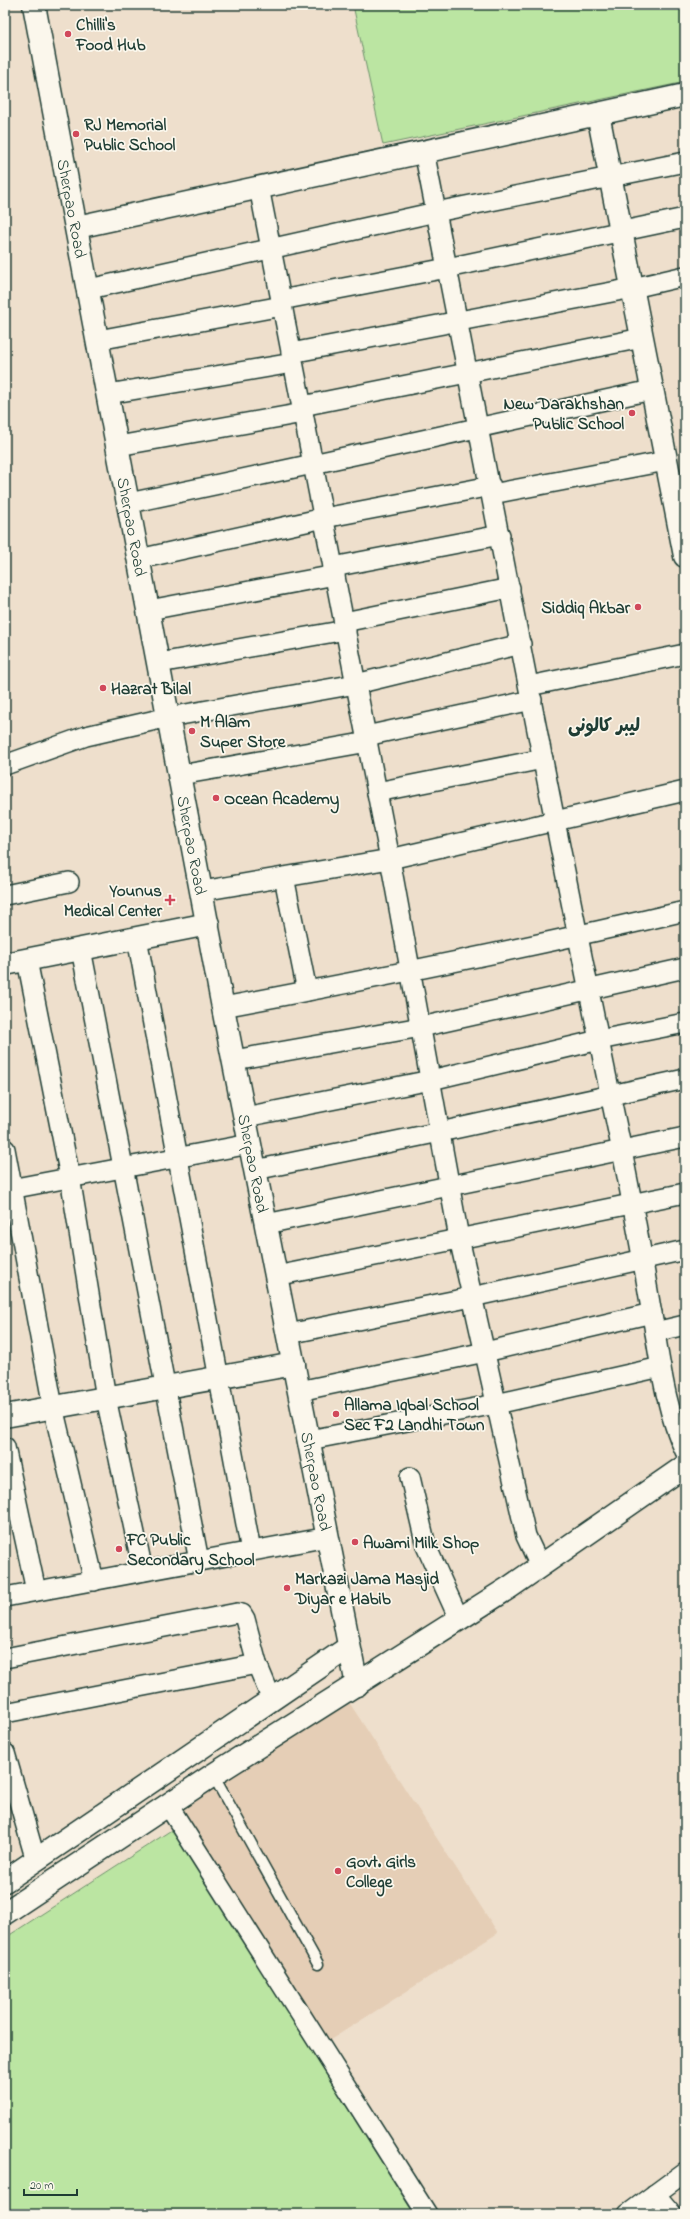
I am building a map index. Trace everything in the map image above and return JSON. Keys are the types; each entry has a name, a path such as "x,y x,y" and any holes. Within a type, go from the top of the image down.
{"street":[{"name":"Sherpao Road","path":"34,5 140,559 223,1007 357,1685"},
{"path":"77,227 685,95"},
{"path":"598,114 685,556"},
{"path":"424,151 531,693 577,937 633,1205 661,1368 676,1432 685,1451"},
{"path":"89,289 436,212 685,162"},
{"path":"259,187 390,858 459,1238 526,1536 540,1566"},
{"path":"98,340 282,303 685,218"},
{"path":"108,394 292,358 458,322 633,288 685,276"},
{"path":"118,446 302,409 468,372 642,338"},
{"path":"129,503 313,466 479,427 652,390"},
{"path":"140,559 324,518 666,461"},
{"path":"149,610 500,535"},
{"path":"159,663 345,626 510,588"},
{"path":"5,765 86,736 169,717 356,684 521,644"},
{"path":"180,775 367,739 531,693 685,654"},
{"path":"377,792 543,759"},
{"path":"202,891 390,858 685,791"},
{"path":"284,877 307,991"},
{"path":"5,896 69,882"},
{"path":"223,1007 411,972 577,937 685,911"},
{"path":"5,964 208,924"},
{"path":"137,938 251,1551"},
{"path":"81,949 164,1387 199,1561"},
{"path":"27,960 70,1177 106,1398 143,1571"},
{"path":"234,1060 421,1027 589,991 685,968"},
{"path":"245,1117 430,1080 599,1040 685,1023"},
{"path":"255,1170 685,1079"},
{"path":"266,1224 685,1137"},
{"path":"9,1189 250,1144"},
{"path":"5,1149 9,1189 53,1407 94,1581"},
{"path":"276,1276 459,1238 633,1205 685,1193"},
{"path":"288,1334 472,1297 685,1250"},
{"path":"299,1391 484,1352 652,1314"},
{"path":"655,1332 685,1326"},
{"path":"5,1416 294,1364"},
{"path":"309,1440 496,1404 661,1368"},
{"path":"5,1447 36,1591"},
{"path":"5,1913 213,1775 357,1685 540,1566 685,1466"},
{"path":"410,1478 426,1546 459,1619"},
{"path":"5,1597 328,1537"},
{"path":"5,1658 237,1613 242,1614 245,1619 257,1664 272,1700"},
{"path":"5,1881 36,1862 349,1647"},
{"path":"5,1713 257,1664"},
{"path":"5,1753 36,1862"},
{"path":"168,1805 427,2214"},
{"path":"628,2214 685,2172"},
{"path":"655,2194 672,2214"}],"lane":[{"path":"213,1775 318,1964"}],"shaded area":[{"name":"Govt. Girls College","path":"347,1699 498,1933 327,2042 178,1810"}],"green space":[{"path":"353,5 685,5 685,82 383,145"},
{"path":"173,1829 414,2214 5,2214 5,1938"}],"place":[{"name":"Chilli's Food Hub","path":"68,34"},
{"name":"RJ Memorial Public School","path":"76,134"},
{"name":"New Darakhshan Public School","path":"632,413"},
{"name":"Siddiq Akbar","path":"638,607"},
{"name":"Hazrat Bilal","path":"103,688"},
{"name":"M Alam Super Store","path":"192,731"},
{"name":"Ocean Academy","path":"216,798"},
{"name":"Younus Medical Center","path":"170,900"},
{"name":"Allama Iqbal School Sec F2 Landhi Town","path":"336,1414"},
{"name":"Awami Milk Shop","path":"355,1542"},
{"name":"FC Public Secondary School","path":"119,1549"},
{"name":"Markazi Jama Masjid Diyar e Habib","path":"287,1588"},
{"name":"Govt. Girls College","path":"338,1871"}],"district":[{"name":"لیبر کالونی","path":"604,725"}]}
